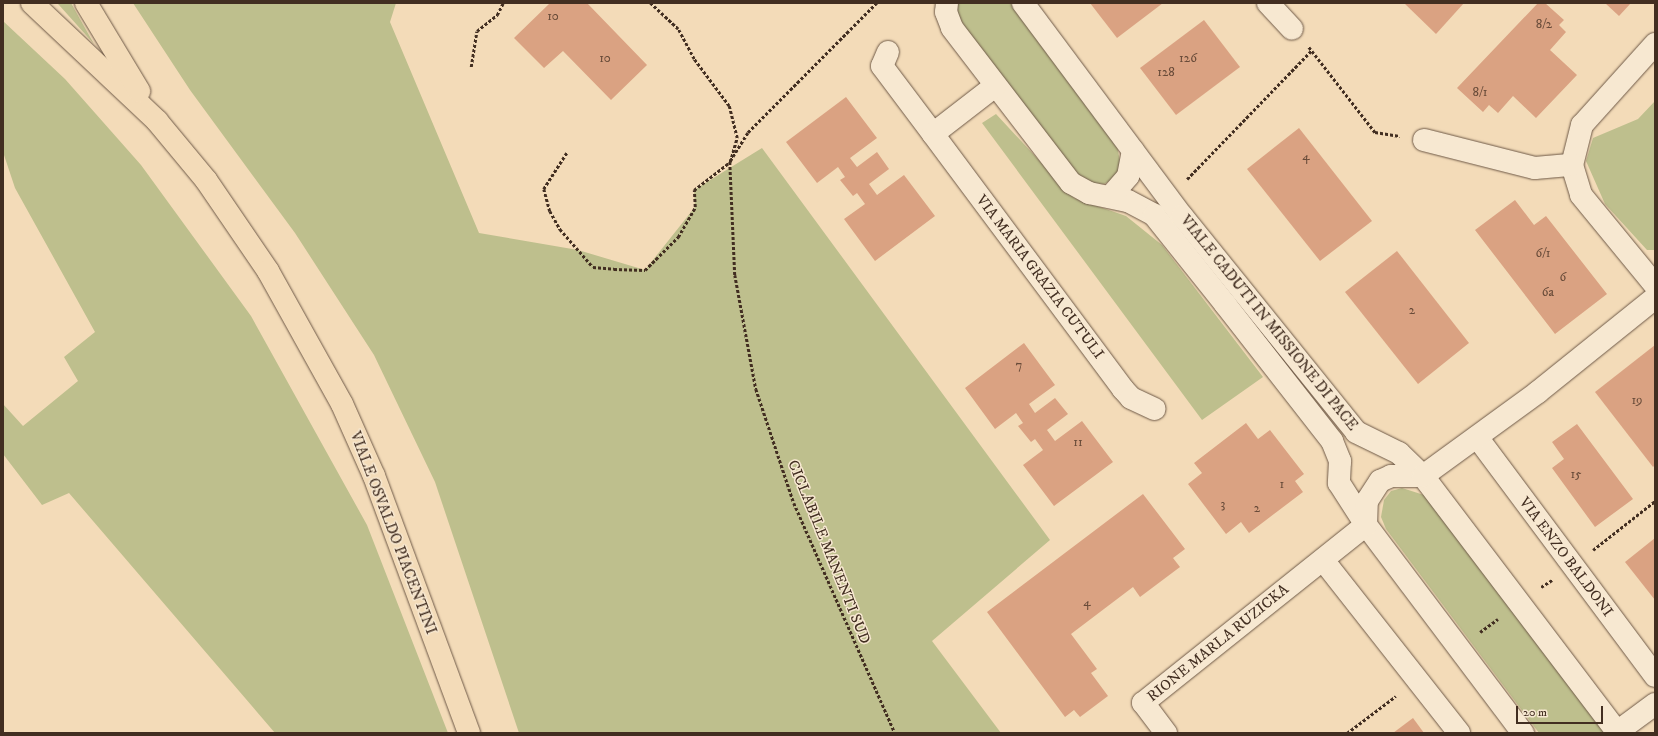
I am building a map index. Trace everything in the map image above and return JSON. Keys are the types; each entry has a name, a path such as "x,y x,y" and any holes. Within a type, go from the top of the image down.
{"main road":[{"name":"VIALE OSVALDO PIACENTINI","path":"32,3 157,121 206,180 268,271 342,404 374,476 469,733"},
{"name":"VIALE OSVALDO PIACENTINI","path":"86,3 157,121"}],"street":[{"name":"VIALE CADUTI IN MISSIONE DI PACE","path":"947,3 952,28 995,86 1071,183 1090,194 1128,201 1154,215 1317,422 1337,452 1339,482 1366,526 1523,733"},
{"name":"VIALE CADUTI IN MISSIONE DI PACE","path":"1023,3 1133,150 1356,432 1399,453 1423,476 1618,733"},
{"path":"1268,3 1292,29"},
{"path":"1655,44 1582,125 1572,165 1581,195 1655,285"},
{"name":"VIA MARIA GRAZIA CUTULI","path":"888,52 882,66 1124,389 1131,398 1156,409"},
{"path":"933,134 995,86"},
{"path":"1424,140 1535,168 1572,165"},
{"path":"1110,197 1128,176 1133,150"},
{"path":"1366,526 1367,501 1380,480 1395,476 1423,476 1538,392 1655,298"},
{"name":"VIA ENZO BALDONI","path":"1477,437 1655,676"},
{"name":"RIONE MARLA RUZICKA","path":"1166,733 1143,703 1366,526"},
{"path":"1323,560 1459,733"},
{"path":"1618,733 1655,704"}],"path":[{"path":"471,67 477,31 496,15 503,3"},
{"name":"CICLABILE MANENTI SUD","path":"650,3 678,29 694,59 729,106 736,138 730,162 735,275 756,389 794,503 895,733"},
{"path":"567,153 544,189 550,211 560,228 592,267 645,270 678,237 695,207 694,190 730,162 748,133 877,3"},
{"path":"1292,29 1312,50 1375,132 1424,140"},
{"path":"1187,180 1312,50"},
{"path":"1182,174 1192,186"}],"green space":[{"path":"57,3 71,3 94,44 59,5"},
{"path":"133,3 396,3 390,22 479,233 578,250 645,270 695,207 694,190 762,148 1050,540 932,641 1001,733 519,733 435,482 374,355 295,233 190,90"},
{"path":"958,3 1011,3 1117,145 1121,167 1114,179 1104,184 1089,183 1076,176 966,29 957,13"},
{"path":"3,21 65,79 141,165 251,316 367,525 448,733 275,733 69,493 42,505 3,454 3,404 23,426 78,381 64,357 95,332 15,188 3,152"},
{"path":"1655,101 1655,250 1647,250 1605,204 1586,161 1593,138 1638,119"},
{"path":"996,114 1074,198 1126,216 1162,245 1263,377 1202,420 982,123"},
{"path":"1402,488 1424,495 1606,733 1539,733 1386,529 1381,517 1384,500 1391,491"}],"building":[{"path":"550,3 587,3 647,65 611,100 563,51 544,68 514,38"},
{"path":"1090,3 1163,3 1117,38"},
{"path":"1404,3 1464,3 1436,34"},
{"path":"1538,3 1545,3 1564,20 1559,25 1566,32 1550,50 1577,75 1536,118 1513,96 1498,113 1489,105 1483,112 1457,88"},
{"path":"1605,3 1631,3 1619,16"},
{"path":"1204,20 1240,67 1176,115 1140,68"},
{"path":"846,97 877,138 850,158 857,167 877,152 889,169 869,184 877,195 904,175 935,216 875,261 844,219 865,204 857,193 853,196 840,180 845,177 838,167 817,183 786,142"},
{"path":"1299,128 1372,221 1320,261 1247,169"},
{"path":"1515,200 1534,225 1546,216 1607,294 1555,334 1475,230"},
{"path":"1397,251 1469,343 1418,384 1345,292"},
{"path":"1024,343 1055,385 1029,404 1035,413 1055,398 1068,414 1047,430 1055,441 1082,421 1113,462 1054,506 1023,465 1043,450 1035,439 1031,442 1018,426 1023,423 1016,413 995,429 965,388"},
{"path":"1655,345 1655,465 1653,467 1595,392"},
{"path":"1246,423 1258,439 1270,430 1304,474 1295,481 1303,492 1249,533 1241,522 1226,534 1188,484 1202,473 1194,463"},
{"path":"1577,424 1633,499 1595,527 1552,468 1564,459 1552,442"},
{"path":"1143,494 1185,549 1173,558 1180,567 1140,597 1133,587 1071,634 1097,669 1091,673 1108,696 1080,717 1074,710 1065,717 987,612"},
{"path":"1655,538 1655,600 1625,562"},
{"path":"1413,718 1424,733 1393,733"}]}
